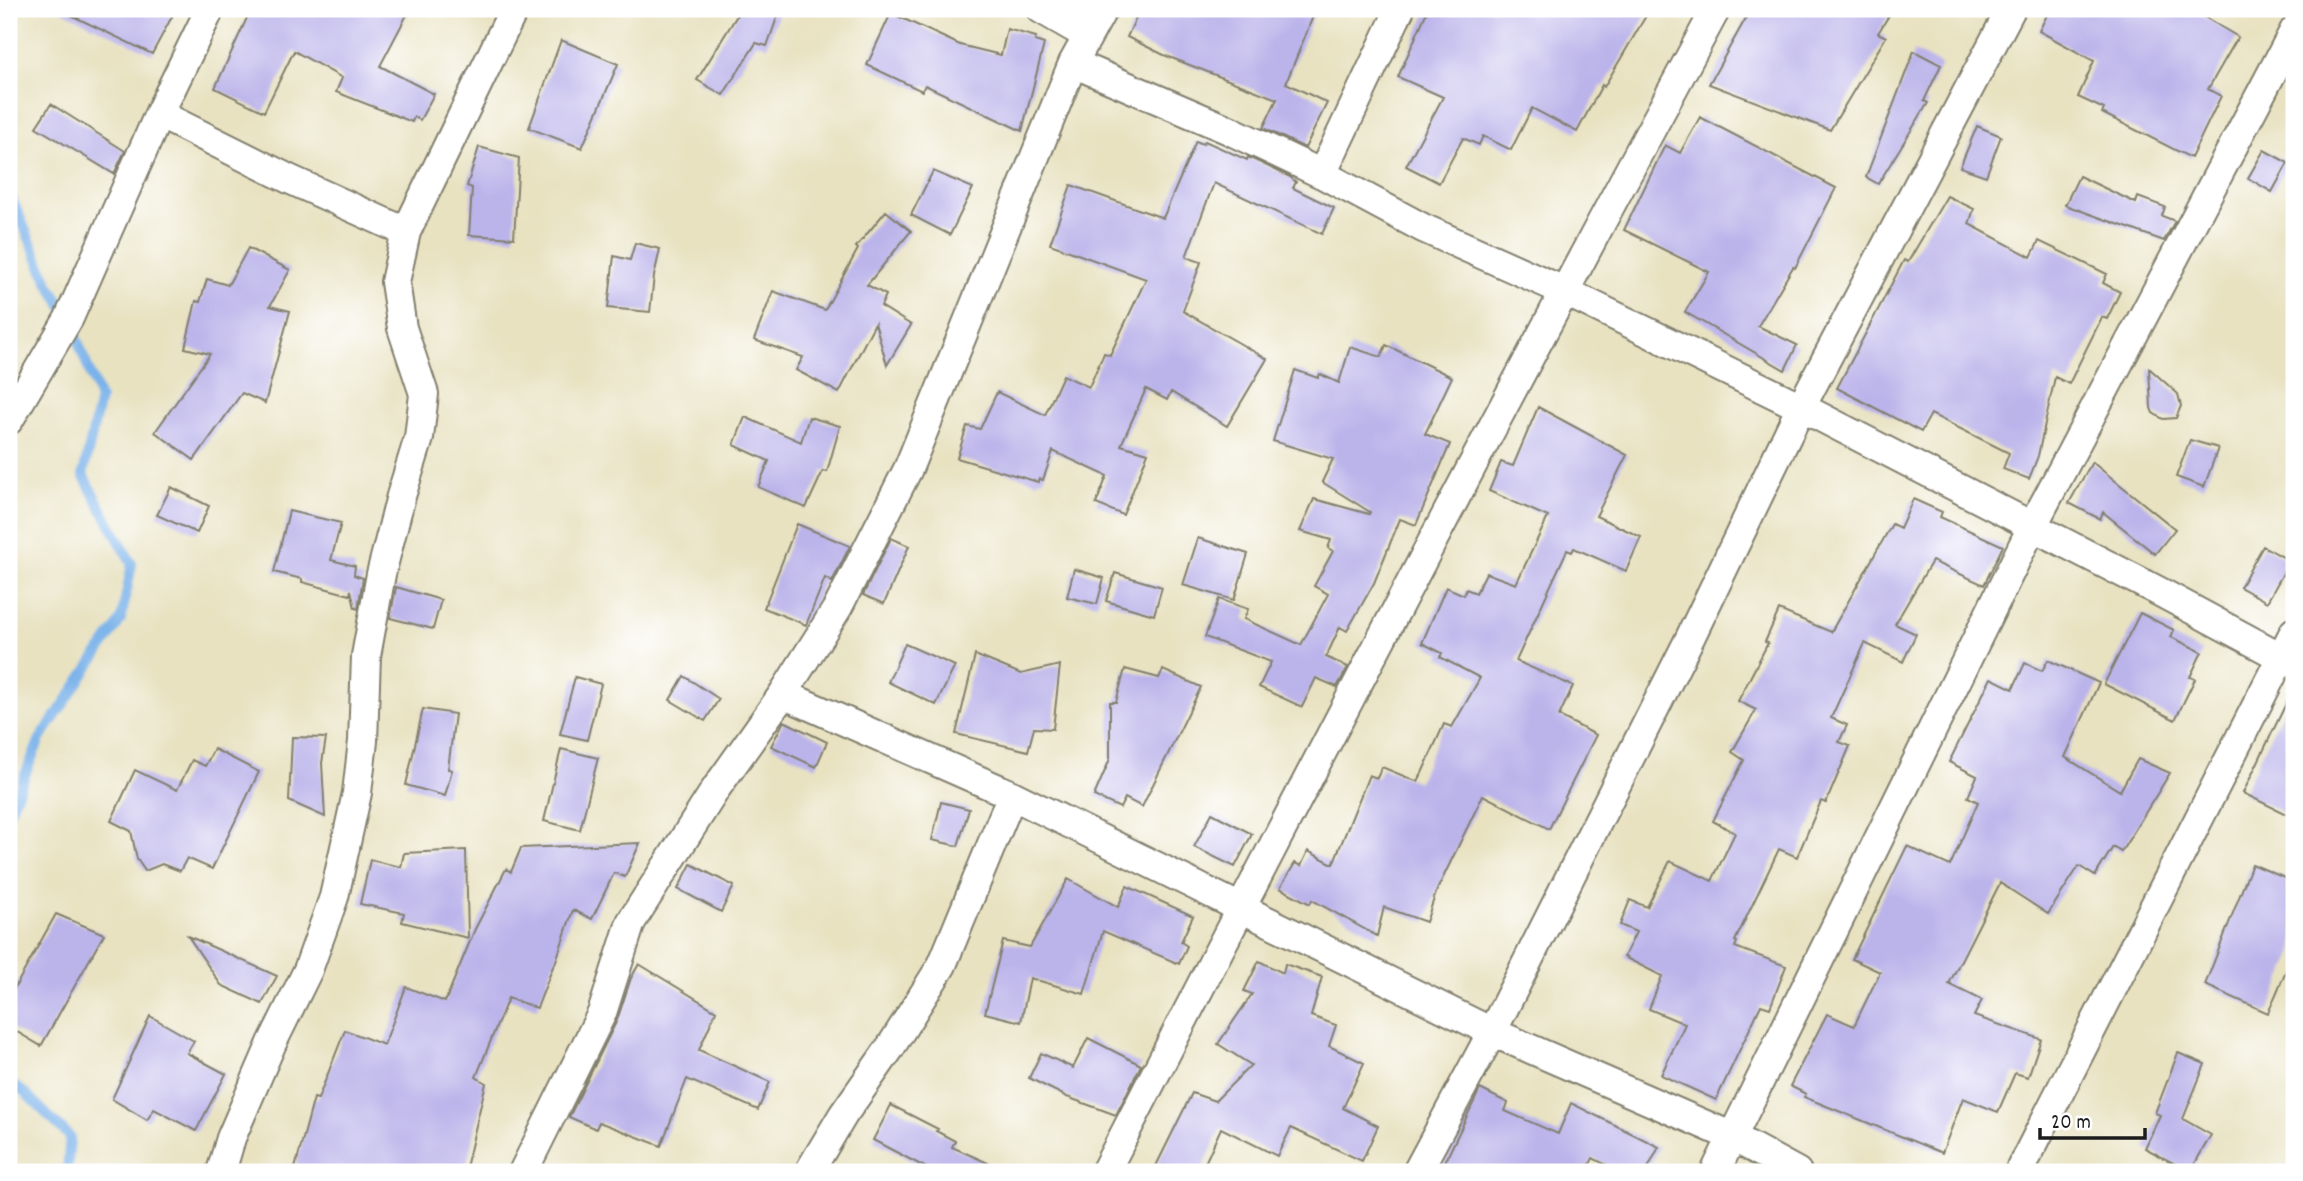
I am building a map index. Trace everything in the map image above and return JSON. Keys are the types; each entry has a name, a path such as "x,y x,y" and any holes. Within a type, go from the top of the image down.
{"street":[{"path":"9,420 69,318 159,114 210,9"},
{"path":"221,1172 236,1126 308,970 334,897 357,793 363,741 366,656 381,574 419,438 424,394 402,328 395,282 406,232 514,9"},
{"path":"1041,9 1088,36"},
{"path":"523,1172 602,1013 631,922 717,788 783,695 838,607 908,468 1073,63 1103,9"},
{"path":"1322,174 1400,9"},
{"path":"1105,1172 1564,291 1716,9"},
{"path":"1417,1172 1492,1032 1689,640 1801,407 2011,9"},
{"path":"1715,1172 2032,527 2294,31"},
{"path":"1073,63 1229,130 1322,174 1423,228 1564,291 1801,407 2032,527 2290,651 2019,1172"},
{"path":"159,114 289,179 406,232"},
{"path":"783,695 1012,795 1492,1032 1733,1137 1797,1172"},
{"path":"809,1172 843,1115 890,1048 942,965 1012,795"}],"building":[{"path":"58,9 176,9 152,54"},
{"path":"251,9 410,9 380,66 434,94 420,120 414,117 412,122 336,92 342,78 294,51 264,112 215,88"},
{"path":"741,9 780,9 767,46 756,43 723,95 697,80"},
{"path":"1140,9 1316,9 1286,83 1327,103 1305,148 1263,128 1277,99 1164,55 1127,37"},
{"path":"1428,9 1650,9 1604,87 1602,85 1577,132 1532,108 1511,150 1483,136 1479,145 1463,138 1439,183 1406,166 1443,97 1398,77"},
{"path":"1751,9 1893,9 1878,33 1886,37 1830,130 1709,84"},
{"path":"2050,9 2191,9 2238,37 2208,89 2221,96 2191,158 2102,113 2104,109 2078,97 2094,61 2039,31"},
{"path":"891,13 960,45 1001,55 1007,29 1036,37 1035,41 1044,44 1022,131 925,85 922,91 867,65"},
{"path":"561,40 618,64 582,148 529,128"},
{"path":"1914,51 1941,65 1924,101 1928,103 1878,184 1866,177"},
{"path":"51,104 125,151 114,174 36,127"},
{"path":"1700,117 1836,188 1795,268 1793,267 1758,326 1797,345 1785,370 1685,312 1709,272 1624,230 1665,145 1680,153"},
{"path":"1977,126 2001,136 1986,176 1960,167"},
{"path":"1196,141 1203,144 1205,141 1247,160 1248,157 1290,177 1296,182 1293,188 1334,208 1322,234 1214,183 1186,257 1201,262 1183,311 1267,359 1227,426 1171,392 1167,400 1146,389 1121,445 1148,453 1123,515 1096,504 1107,476 1053,451 1043,480 1039,479 1038,482 957,458 967,426 980,429 997,392 1045,415 1063,375 1089,387 1104,353 1110,355 1146,279 1050,244 1071,185 1163,218"},
{"path":"479,147 519,158 514,238 469,235 472,188 467,186"},
{"path":"2264,150 2288,163 2272,192 2248,178"},
{"path":"933,171 973,188 950,235 911,215"},
{"path":"2079,176 2136,203 2138,197 2165,207 2162,216 2175,221 2164,241 2065,205"},
{"path":"1947,196 1974,209 1969,224 2031,257 2039,241 2107,274 2103,283 2120,292 2107,319 2102,317 2069,384 2055,377 2038,456 2029,479 2003,469 2009,453 1931,414 1921,432 1837,388 1904,260 1908,262"},
{"path":"886,211 911,231 867,285 886,295 881,306 911,325 887,365 875,323 839,393 796,370 803,357 754,340 773,291 825,310 858,249 856,247"},
{"path":"635,243 660,249 650,312 608,308 614,256 630,260"},
{"path":"248,248 290,270 270,306 290,311 265,403 242,393 194,460 155,432 210,354 185,348 196,301 200,302 207,279 228,285"},
{"path":"1386,345 1452,377 1425,434 1450,444 1416,525 1400,519 1374,583 1347,631 1340,627 1326,657 1348,667 1337,687 1316,678 1302,707 1259,687 1271,662 1205,637 1219,599 1248,609 1244,619 1301,645 1328,594 1314,586 1333,551 1328,548 1331,540 1300,531 1314,499 1369,514 1370,512 1322,482 1333,459 1273,441 1295,370 1318,378 1320,374 1339,383 1350,347 1381,357"},
{"path":"2149,368 2178,394 2181,406 2176,418 2163,419 2153,413"},
{"path":"1538,407 1627,455 1596,516 1641,537 1626,571 1574,548 1572,552 1567,550 1516,661 1573,686 1559,716 1596,735 1549,829 1483,795 1437,890 1426,922 1384,907 1377,936 1312,900 1310,904 1280,888 1295,863 1301,866 1308,851 1333,864 1369,775 1377,778 1382,767 1418,782 1444,724 1452,727 1480,678 1440,657 1442,653 1422,643 1446,587 1464,595 1466,589 1476,593 1486,573 1516,584 1548,517 1489,491 1501,462 1513,466"},
{"path":"745,417 801,442 809,417 840,426 827,472 823,471 806,508 758,487 769,461 734,445"},
{"path":"2190,440 2218,448 2204,487 2176,477"},
{"path":"2092,462 2175,529 2155,554 2103,512 2100,519 2069,503"},
{"path":"171,487 209,506 197,533 157,515"},
{"path":"1913,499 1942,512 1940,517 2003,546 1984,585 1932,561 1895,624 1916,634 1903,662 1865,643 1831,718 1847,725 1839,742 1850,746 1826,803 1821,801 1797,857 1779,849 1735,941 1735,947 1786,966 1770,1008 1761,1005 1716,1100 1661,1075 1685,1024 1649,1009 1662,976 1624,957 1636,932 1620,925 1630,900 1647,907 1670,861 1712,881 1735,833 1713,821 1744,760 1732,752 1756,710 1738,701 1768,643 1765,642 1779,610 1831,632 1892,524 1900,528"},
{"path":"289,511 341,523 331,560 355,566 354,575 363,578 358,609 355,608 351,590 350,595 274,572"},
{"path":"797,524 850,546 832,582 825,578 806,625 764,608"},
{"path":"891,538 909,546 884,604 863,595"},
{"path":"1198,538 1248,554 1234,600 1183,585"},
{"path":"2263,546 2290,561 2267,602 2240,587"},
{"path":"1074,569 1104,578 1097,604 1067,597"},
{"path":"1115,573 1162,587 1154,615 1106,601"},
{"path":"396,587 441,600 433,629 390,618"},
{"path":"2140,613 2174,630 2171,637 2202,652 2190,677 2195,679 2175,720 2104,684"},
{"path":"905,644 955,666 936,705 888,682"},
{"path":"975,655 1021,674 1060,665 1053,729 1034,728 1028,751 956,734"},
{"path":"2048,660 2099,683 2065,757 2120,791 2138,759 2170,773 2121,852 2113,847 2095,876 2079,866 2048,914 2000,883 1949,984 1982,1000 1974,1016 2041,1039 2028,1077 2015,1073 1998,1112 1963,1098 1942,1153 1804,1097 1806,1094 1790,1086 1827,1014 1854,1026 1880,972 1852,959 1907,846 1950,866 1978,802 1968,797 1977,776 1949,762 1991,678 2013,689 2025,663 2042,671"},
{"path":"1125,669 1159,678 1163,670 1201,687 1142,807 1125,798 1120,808 1094,796 1110,759 1110,702 1116,702"},
{"path":"684,676 719,699 705,721 670,700"},
{"path":"575,677 601,684 587,740 560,734"},
{"path":"2294,687 2294,818 2243,793"},
{"path":"423,709 455,714 448,769 452,770 445,796 406,785"},
{"path":"784,721 827,742 816,767 771,746"},
{"path":"292,737 326,738 322,763 325,817 289,801"},
{"path":"214,749 259,772 212,869 187,858 180,871 162,864 145,871 137,859 131,831 111,821 135,770 177,790 192,760 205,766"},
{"path":"561,749 598,758 580,830 544,821"},
{"path":"941,802 969,809 958,846 932,840"},
{"path":"1212,813 1252,834 1235,867 1194,847"},
{"path":"640,843 625,877 614,873 592,919 573,910 537,1008 508,998 476,1077 486,1083 465,1172 294,1172 314,1098 318,1099 345,1030 384,1045 406,987 445,1002 475,929 506,869 511,872 521,848"},
{"path":"466,850 468,938 402,922 404,913 360,904 370,860 401,867 404,853"},
{"path":"691,864 734,886 721,912 678,889"},
{"path":"2252,864 2294,882 2294,952 2268,1013 2205,985"},
{"path":"1068,879 1118,907 1127,886 1193,916 1181,942 1187,946 1179,964 1103,931 1084,994 1030,978 1021,1022 985,1013 1003,941 1030,947"},
{"path":"56,914 104,934 41,1046 9,1027 9,998"},
{"path":"188,936 277,976 262,1004 221,985"},
{"path":"1259,961 1283,973 1285,964 1322,977 1311,1016 1336,1025 1329,1046 1364,1063 1343,1108 1378,1126 1362,1161 1291,1128 1277,1156 1221,1128 1201,1172 1153,1172 1192,1093 1215,1101 1251,1065 1218,1044 1252,994 1244,991"},
{"path":"639,964 716,1011 699,1050 770,1082 758,1110 687,1079 661,1146 599,1122 596,1129 569,1117 617,1020 631,978"},
{"path":"150,1016 194,1041 187,1053 226,1074 196,1131 154,1109 147,1120 112,1099"},
{"path":"1088,1038 1141,1065 1116,1115 1067,1097 1029,1078 1041,1053 1073,1068"},
{"path":"2178,1053 2205,1064 2183,1119 2211,1135 2190,1172 2145,1148 2160,1115 2155,1113"},
{"path":"1480,1089 1508,1103 1505,1111 1558,1134 1571,1103 1659,1147 1646,1172 1620,1172 1593,1158 1586,1172 1440,1172"},
{"path":"891,1105 938,1129 936,1131 955,1141 952,1147 1008,1172 934,1172 873,1140"}],"waterway":[{"path":"9,192 48,282 69,318 100,399 83,475 132,564 121,620 40,739 9,813"},
{"path":"9,1082 25,1093 70,1137 67,1172"}]}
